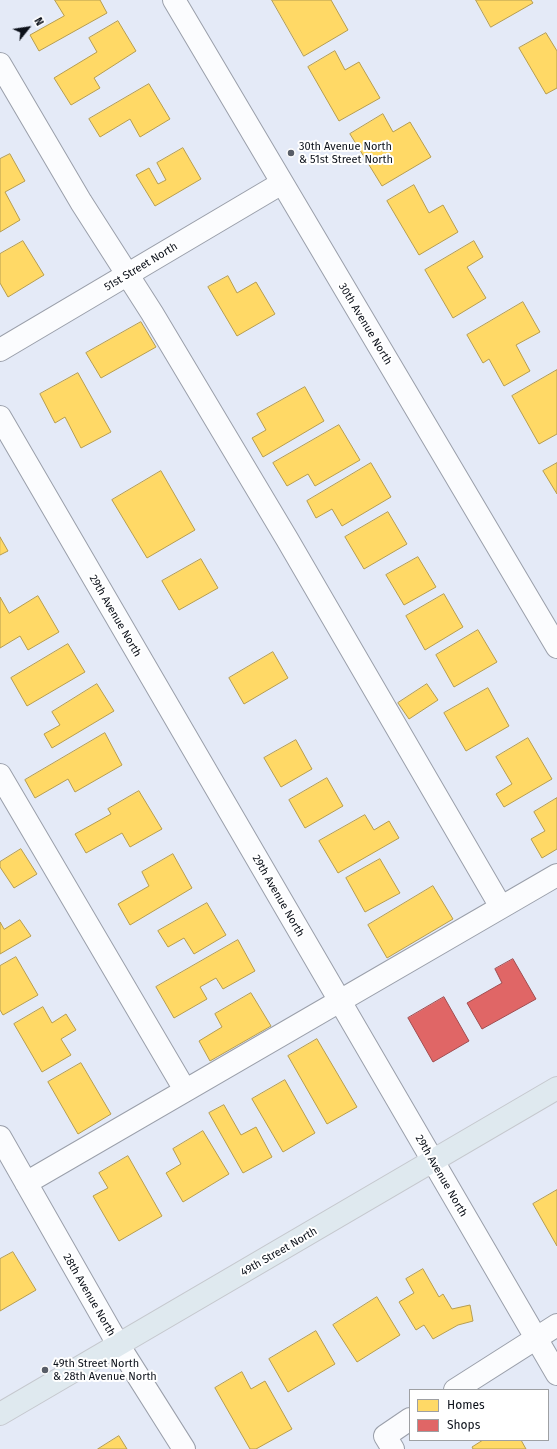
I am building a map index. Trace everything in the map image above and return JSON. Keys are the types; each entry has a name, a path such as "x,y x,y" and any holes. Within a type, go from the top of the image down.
{"main road":[{"name":"49th Street North","path":"0,1414 119,1346 557,1088"}],"street":[{"name":"30th Avenue North","path":"174,0 557,647"},
{"path":"0,64 80,202 128,275 354,652 501,907"},
{"name":"51st Street North","path":"0,350 282,183"},
{"name":"29th Avenue North","path":"0,417 557,1374"},
{"path":"0,775 185,1090"},
{"path":"26,1183 339,1000 557,875"},
{"name":"28th Avenue North","path":"0,1137 119,1346 184,1449"},
{"path":"457,1389 557,1325"},
{"path":"393,1449 385,1436 409,1420"}],"building: Homes":[{"path":"55,0 100,0 107,13 39,51 30,35 64,16"},
{"path":"272,0 331,0 348,30 304,56"},
{"path":"476,0 531,0 533,3 491,27"},
{"path":"118,21 136,51 94,78 100,88 71,105 54,78 97,52 89,38"},
{"path":"546,33 557,51 557,88 546,94 519,48"},
{"path":"335,51 345,70 359,62 380,98 339,121 308,67"},
{"path":"149,84 170,119 140,137 130,119 100,137 89,119"},
{"path":"383,114 393,132 410,122 431,157 382,186 350,134"},
{"path":"183,148 201,179 155,206 136,175 149,168 158,184 166,180 157,163"},
{"path":"10,154 25,181 5,192 20,220 0,232 0,159"},
{"path":"414,185 429,213 443,205 458,232 419,255 387,201"},
{"path":"23,241 44,275 8,297 0,283 0,254"},
{"path":"474,241 483,257 467,267 486,298 453,318 425,270"},
{"path":"228,276 237,293 256,282 275,314 237,336 208,287"},
{"path":"523,302 540,332 516,345 530,371 504,386 489,359 483,363 467,335"},
{"path":"141,322 156,347 101,378 86,353"},
{"path":"557,370 557,434 539,444 512,396"},
{"path":"78,373 111,432 81,448 65,417 55,423 40,394"},
{"path":"305,387 324,421 263,457 252,438 266,430 257,414"},
{"path":"339,425 360,460 315,486 308,474 287,486 273,463"},
{"path":"371,463 391,497 342,526 332,509 316,518 307,501"},
{"path":"557,463 557,494 543,471"},
{"path":"161,471 195,530 147,558 112,500"},
{"path":"388,512 407,544 364,569 345,537"},
{"path":"0,537 8,551 0,555"},
{"path":"418,557 436,587 404,605 386,575"},
{"path":"201,559 218,588 179,610 162,581"},
{"path":"444,594 463,627 425,650 406,616"},
{"path":"38,596 59,632 28,650 20,636 0,648 0,597 9,613"},
{"path":"478,630 497,662 454,687 436,655"},
{"path":"68,644 85,672 27,706 11,678"},
{"path":"273,652 288,678 244,704 229,678"},
{"path":"97,684 114,711 52,748 44,734 60,725 52,712"},
{"path":"427,684 438,700 409,719 398,703"},
{"path":"488,688 509,726 466,751 444,713"},
{"path":"105,733 122,765 75,792 68,779 35,798 25,780"},
{"path":"528,738 552,779 504,807 496,794 512,784 496,757"},
{"path":"296,740 312,769 281,787 264,758"},
{"path":"327,778 343,806 305,828 289,800"},
{"path":"139,791 162,829 130,847 122,833 86,853 75,834 111,814 108,809"},
{"path":"557,798 557,849 542,858 531,839 545,831 534,812"},
{"path":"365,815 374,830 389,821 399,838 338,873 319,841"},
{"path":"21,849 37,874 14,888 0,867 0,862"},
{"path":"173,854 192,888 130,925 118,904 149,886 142,872"},
{"path":"380,859 400,893 365,912 346,878"},
{"path":"433,886 453,919 387,958 368,925"},
{"path":"207,903 226,935 194,954 184,938 168,947 158,931"},
{"path":"20,920 31,936 0,954 0,922 4,929"},
{"path":"238,940 255,971 223,989 216,978 200,987 207,999 174,1018 156,987"},
{"path":"16,957 38,995 3,1015 0,1010 0,966"},
{"path":"251,993 271,1026 210,1061 199,1041 222,1027 215,1014"},
{"path":"43,1007 52,1023 66,1014 76,1030 61,1039 71,1055 42,1072 14,1024"},
{"path":"317,1039 357,1107 327,1124 288,1056"},
{"path":"81,1063 111,1114 78,1134 48,1082"},
{"path":"285,1080 315,1133 283,1152 252,1099"},
{"path":"224,1105 241,1135 256,1127 272,1157 243,1173 209,1113"},
{"path":"203,1131 229,1174 183,1202 166,1173 181,1164 173,1149"},
{"path":"128,1156 162,1216 119,1241 93,1196 108,1188 99,1173"},
{"path":"557,1190 557,1246 533,1204"},
{"path":"13,1252 36,1290 0,1311 0,1259"},
{"path":"423,1269 439,1297 443,1294 452,1309 470,1305 473,1321 458,1325 433,1339 424,1325 416,1330 399,1302 414,1293 406,1279"},
{"path":"377,1297 400,1335 357,1362 333,1325"},
{"path":"316,1331 335,1364 288,1392 269,1359"},
{"path":"242,1372 251,1389 265,1381 292,1429 256,1449 250,1449 215,1388"},
{"path":"119,1436 127,1449 98,1449"},
{"path":"481,1441 522,1441 526,1449 473,1449 472,1447"}],"building: Shops":[{"path":"513,959 536,999 482,1029 467,1003 502,983 495,969"},
{"path":"444,997 469,1041 433,1062 408,1018"}],"place":[{"name":"30th Avenue North & 51st Street North","path":"291,153"},
{"name":"49th Street North & 28th Avenue North","path":"45,1370"}]}
